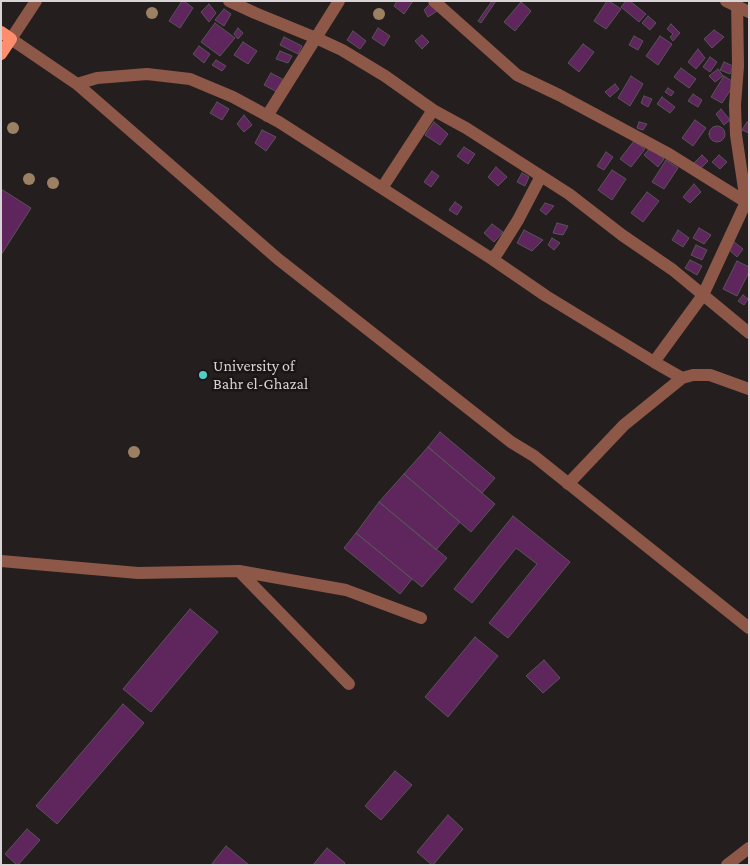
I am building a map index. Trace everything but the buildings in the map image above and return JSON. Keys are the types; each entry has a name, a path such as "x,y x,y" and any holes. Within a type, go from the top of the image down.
{"main road":[{"path":"1,54 6,36"}],"street":[{"path":"36,1 6,36 77,84 278,259 511,442 534,456 749,628"},
{"path":"230,1 342,50 386,76 433,110 466,128 569,194 622,235 673,270 749,333"},
{"path":"267,116 339,1"},
{"path":"434,1 517,75 559,95 669,154 747,203"},
{"path":"654,362 703,295 747,203 736,135 735,105 738,66 733,3"},
{"path":"733,3 749,12"},
{"path":"77,84 97,78 146,74 190,79 233,97 288,127 546,296 682,378"},
{"path":"382,188 433,110"},
{"path":"492,260 518,220 541,176"},
{"path":"568,484 624,424 682,378 710,374 749,389"},
{"path":"1,561 138,573 240,571 346,590 421,618"},
{"path":"240,571 349,684"},
{"path":"727,865 749,848"}],"place":[{"name":"University of Bahr el-Ghazal","path":"203,375"}]}
